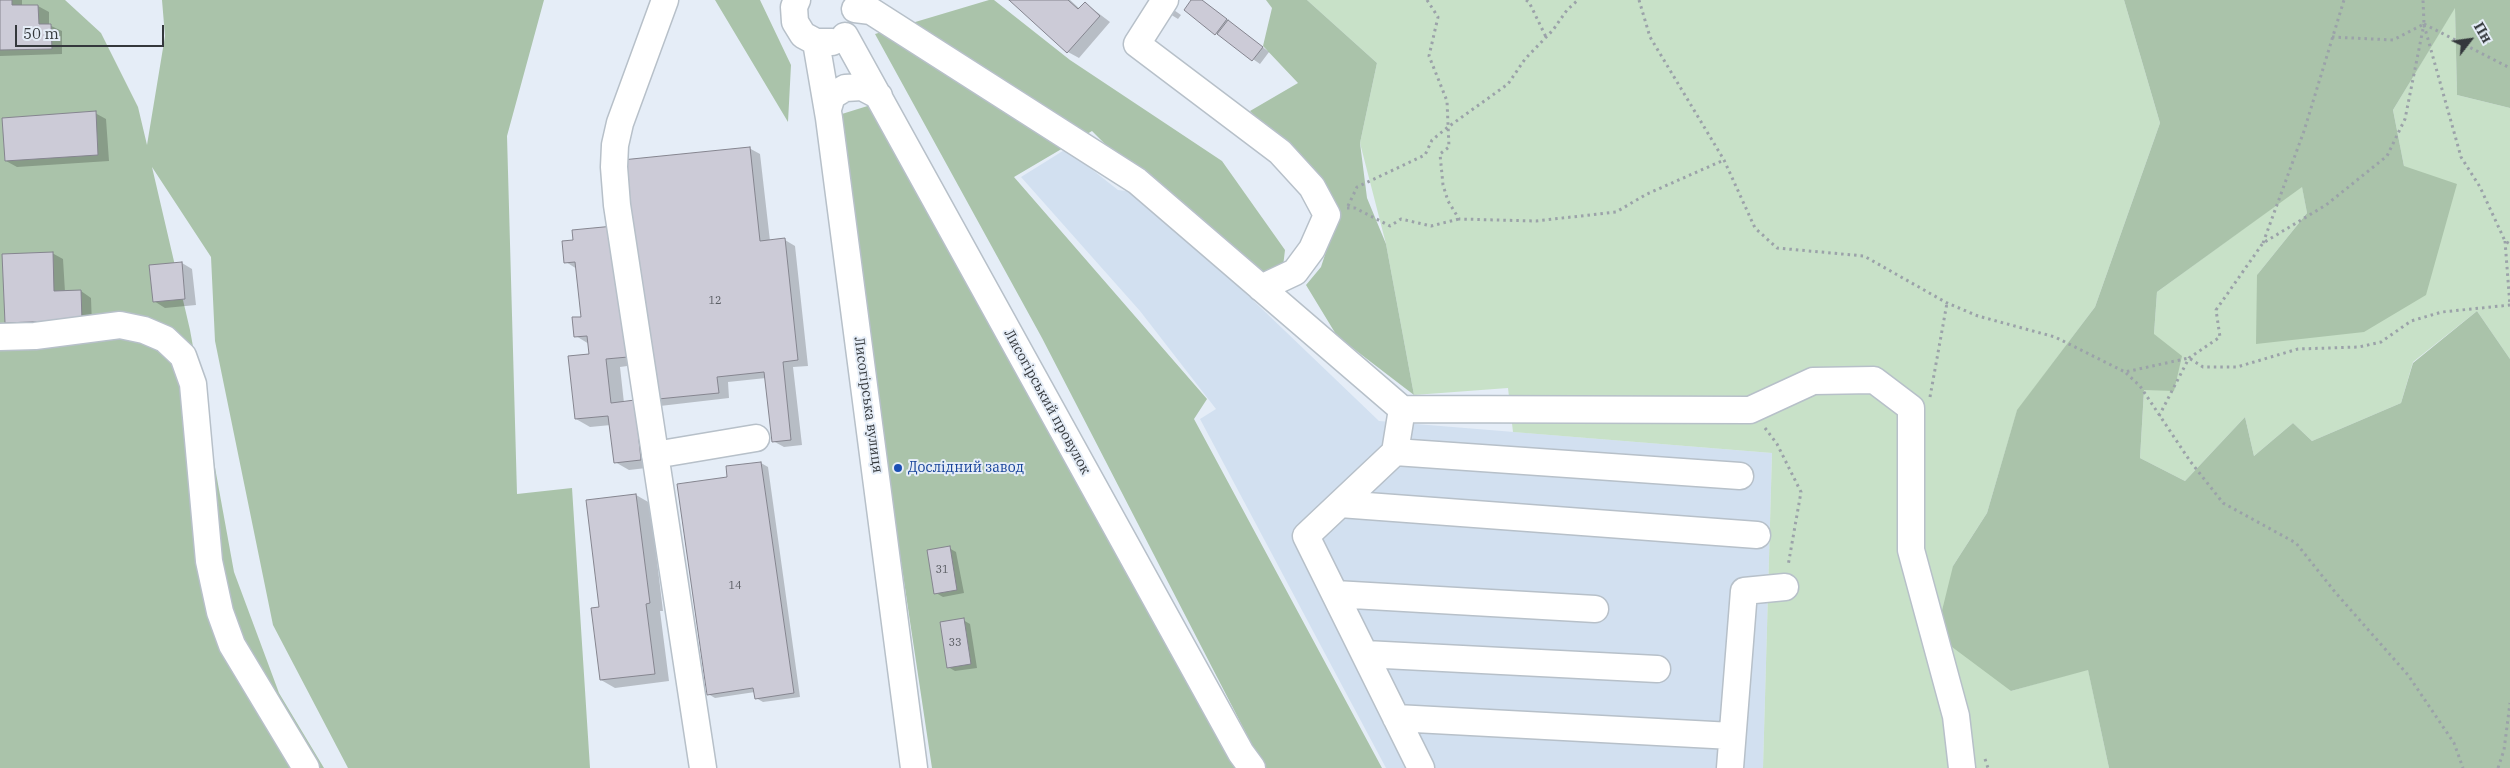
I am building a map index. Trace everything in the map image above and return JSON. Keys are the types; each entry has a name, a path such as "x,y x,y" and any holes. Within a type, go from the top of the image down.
{"street":[{"path":"665,0 620,124 615,145 614,167 617,205 703,768"},
{"path":"797,0 794,7 795,22 803,35 816,42 831,42 845,36 853,24 854,4 871,11 1137,181 1402,409 1750,410 1813,381 1874,380 1911,408 1911,550 1956,716 1962,768"},
{"path":"1165,0 1137,44 1280,152 1337,211 1295,272 1261,288"},
{"name":"Лисогірський провулок","path":"845,36 1241,754 1252,768"},
{"name":"Лисогірська вулиця","path":"816,42 828,109 914,768"},
{"path":"828,109 832,96 845,88 862,87 878,96"},
{"path":"0,337 35,336 120,325 144,330 165,339 183,356 193,384 209,561 220,612 232,646 306,768"},
{"path":"1402,409 1395,452 1306,536 1421,768"},
{"path":"655,455 756,438"},
{"path":"1395,452 1740,476"},
{"path":"1340,504 1757,534"},
{"path":"1730,768 1744,591 1785,586"},
{"path":"1335,594 1595,609"},
{"path":"1364,654 1657,669"},
{"path":"1396,718 1732,736"}],"path":[{"path":"1427,0 1438,17 1429,56 1448,101 1449,148 1440,154 1443,185 1448,201 1459,219"},
{"path":"1526,0 1530,2 1546,37"},
{"path":"1337,211 1357,187 1424,155 1432,140 1508,84 1525,59 1546,37 1567,10 1578,0"},
{"path":"1639,0 1650,37 1724,160 1755,228 1777,248 1864,256 1946,304 1978,316 2055,337 2125,372 2140,386 2159,417 2223,503 2296,543 2335,592 2408,674 2454,743 2463,768"},
{"path":"2125,372 2189,358 2220,337 2216,310 2263,243 2304,131 2344,0"},
{"path":"2189,358 2203,367 2237,367 2298,349 2360,347 2381,342 2411,321 2442,312 2510,306 2505,241 2480,187 2462,157 2424,24 2423,0"},
{"path":"2332,37 2393,40 2424,24"},
{"path":"2424,24 2510,68"},
{"path":"2263,243 2326,205 2387,156 2405,120 2424,24"},
{"path":"1337,211 1355,208 1390,226 1400,220 1431,226 1459,219 1536,221 1616,212 1647,194 1724,160"},
{"path":"2505,241 2510,244"},
{"path":"1911,408 1930,399 1946,304"},
{"path":"2159,417 2189,358"},
{"path":"1750,410 1777,444 1801,492 1785,586"},
{"path":"2498,768 2504,750 2510,703"}],"shaded area":[{"path":"1066,149 1118,190 1141,193 1379,421 1772,453 1763,768 1386,768 1200,419 1216,409 1140,311 1021,177"}],"green space":[{"path":"0,0 65,0 101,33 138,107 147,145 165,36 162,0 544,0 507,136 517,494 572,488 590,768 348,768 273,625 215,341 211,257 152,167 190,330 234,572 279,693 324,768 0,768"},
{"path":"715,0 760,0 791,65 788,122"},
{"path":"994,0 1070,60 1222,161 1285,250 1277,316 1092,131 1014,177 1207,399 1194,419 1382,768 1264,768 1042,338 875,34"},
{"path":"1266,0 1307,0 1377,63 1360,143 1367,198 1386,244 1414,395 1337,336 1306,285 1321,267 1336,221 1319,183 1250,111 1298,83 1263,46 1272,8"},
{"path":"1307,0 2124,0 2160,123 2095,307 2017,411 1987,513 1953,566 2011,691 2088,669 2109,768 1763,768 1772,453 1513,432 1508,388 1414,395 1386,244 1360,143 1377,63"},
{"path":"2124,0 2510,0 2510,108 2457,95 2455,8 2393,110 2404,166 2457,184 2426,295 2364,332 2256,344 2257,275 2307,213 2302,187 2157,292 2154,334 2182,356 2174,391 2144,390 2140,458 2185,481 2245,417 2254,456 2293,423 2312,441 2401,403 2413,363 2477,311 2510,359 2510,768 2109,768 2088,670 2011,691 1936,635 1953,566 1987,513 2017,410 2095,307 2160,123"},
{"path":"2455,7 2457,95 2510,108 2510,359 2477,311 2413,362 2401,403 2312,441 2293,423 2254,456 2245,417 2185,481 2140,458 2144,390 2154,334 2157,292 2302,186 2307,213 2257,275 2404,166 2393,110"},
{"path":"874,104 1242,768 932,768 887,468 829,118"}],"building":[{"path":"0,0 12,0 12,5 38,5 39,24 51,24 52,49 0,50"},
{"path":"1009,0 1068,0 1078,9 1085,2 1100,16 1067,53"},
{"path":"1191,0 1202,0 1227,19 1215,35 1184,10"},
{"path":"1228,20 1263,47 1252,61 1217,34"},
{"path":"96,111 98,155 5,161 2,118"},
{"path":"750,147 760,241 785,238 798,360 783,362 791,440 772,442 764,372 717,377 719,393 648,400 622,160"},
{"path":"614,226 628,357 606,359 611,403 635,400 641,460 614,463 608,416 575,419 568,356 589,354 587,336 574,337 572,317 581,317 575,262 564,263 562,241 573,240 572,230"},
{"path":"53,252 54,291 81,290 82,320 5,323 2,254"},
{"path":"182,262 185,299 153,302 149,265"},
{"path":"761,462 794,693 755,699 753,688 707,695 677,484 727,477 726,466"},
{"path":"636,494 650,603 646,604 655,674 600,680 591,608 599,607 586,500"},
{"path":"950,546 957,590 934,594 927,550"},
{"path":"964,618 971,664 947,668 940,622"}],"place":[{"name":"Дослідний завод","path":"898,468"}]}
